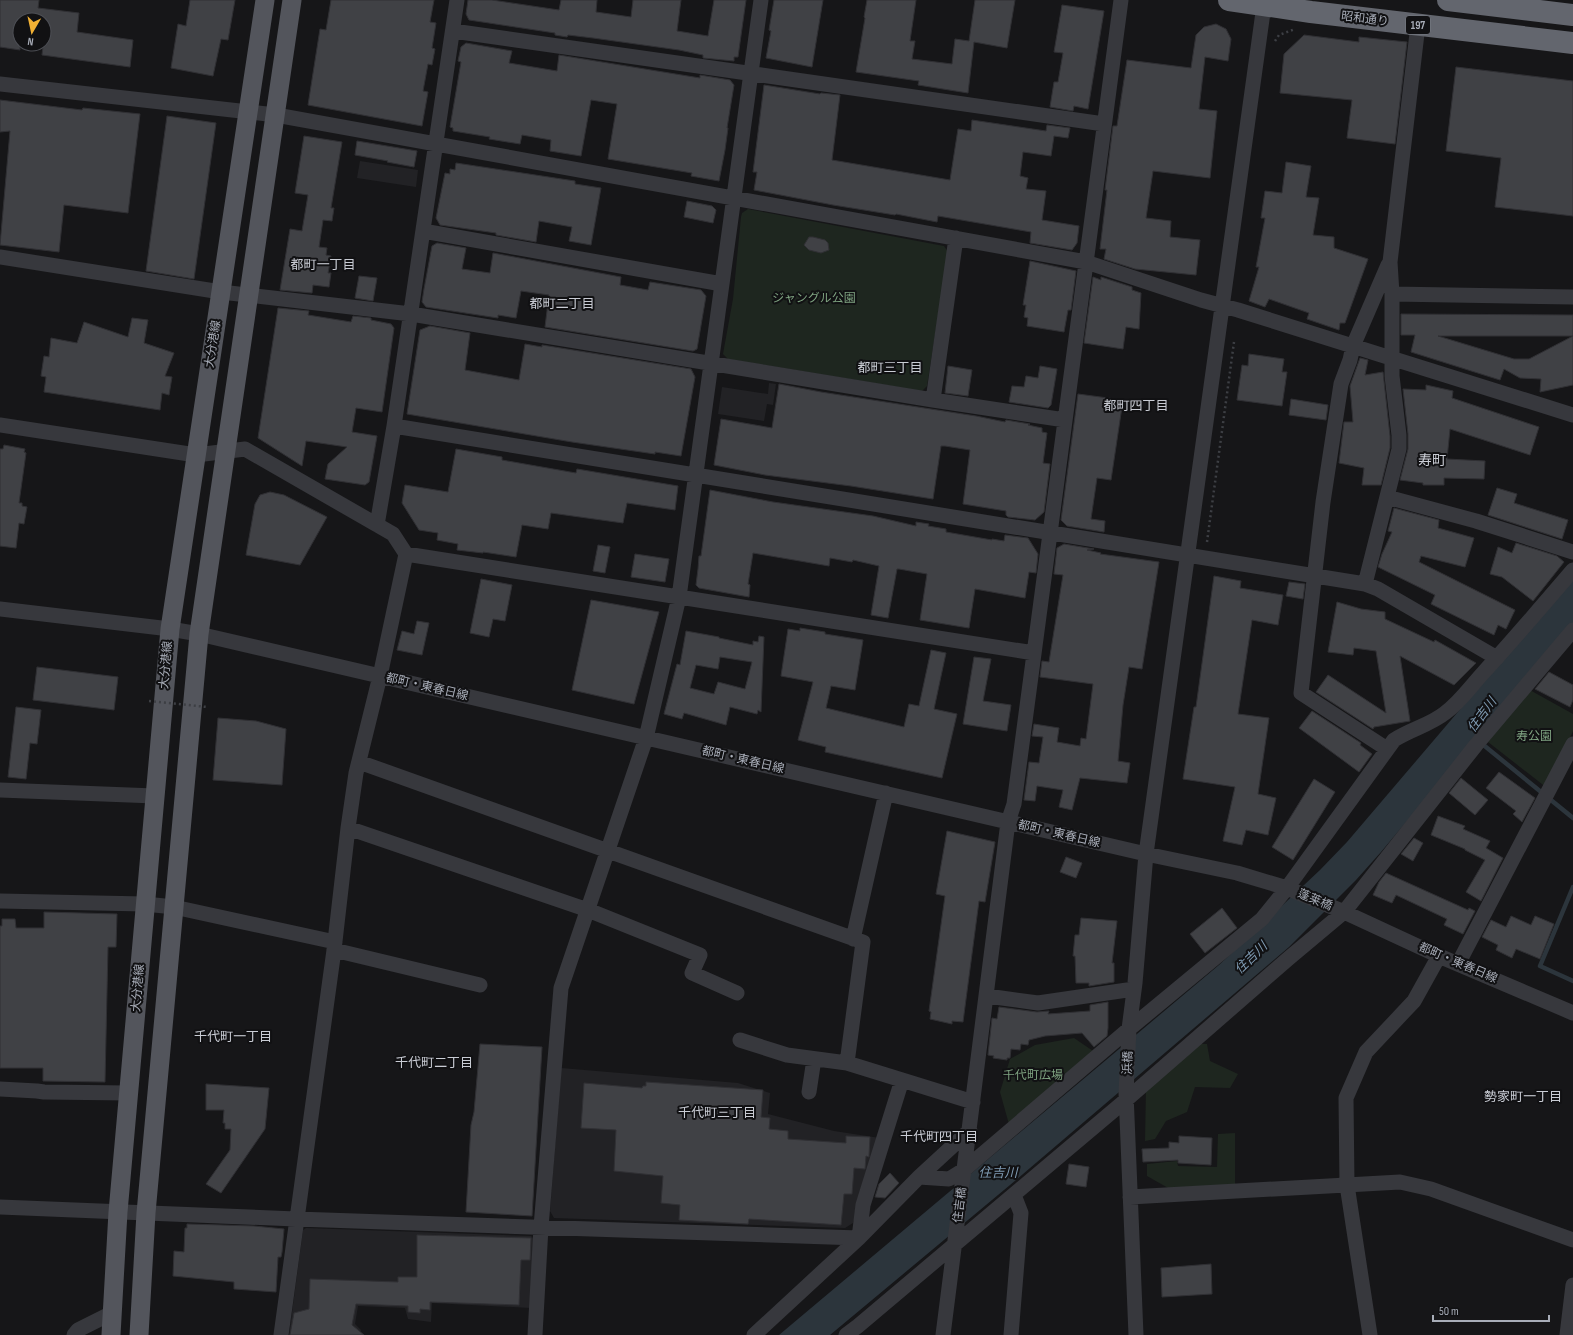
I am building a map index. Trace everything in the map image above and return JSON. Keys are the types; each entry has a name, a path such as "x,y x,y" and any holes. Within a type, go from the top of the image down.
{"highway":[{"name":"昭和通り","path":"1229,0 1265,2 1311,12 1573,43"},
{"path":"1448,0 1573,15"}],"main road":[{"name":"大分港線","path":"111,1335 118,1212 170,629 265,0"},
{"path":"139,1335 146,1213 199,634 292,0"}],"street":[{"path":"377,525 394,426 457,0"},
{"path":"535,1335 561,988 646,738 679,597 761,0"},
{"name":"住吉橋","path":"943,1335 1008,822 1014,804 1121,0"},
{"name":"浜橋","path":"1136,1335 1126,1096 1129,1031 1146,854 1265,2"},
{"path":"1365,584 1399,449 1399,435 1391,358 1392,294 1390,262 1418,25"},
{"path":"453,31 1104,124"},
{"path":"0,84 276,115 1086,262 1201,300 1223,305 1573,415"},
{"path":"423,231 722,284"},
{"path":"933,400 956,238"},
{"path":"0,257 221,292 411,314 933,400 1065,420"},
{"path":"1387,750 1302,693 1323,502 1341,384 1350,360 1353,346 1390,262"},
{"path":"1392,294 1573,297"},
{"path":"0,425 196,456 245,449 393,534 406,554 380,676 359,762 348,828 334,946 281,1335"},
{"path":"394,426 1365,584 1378,589 1497,658"},
{"path":"1387,497 1476,521 1573,552"},
{"path":"406,554 1034,653"},
{"path":"919,1176 949,1179 964,1171 1262,918 1286,888 1394,740 1445,714 1497,658 1573,570"},
{"name":"都町・東春日線","path":"0,609 170,629 199,634 1146,854 1237,873 1286,888"},
{"path":"846,1335 956,1240 1014,1195 1126,1096 1344,912 1480,742 1573,630"},
{"path":"1458,964 1573,744"},
{"path":"359,762 863,942 847,1063"},
{"path":"0,790 155,796"},
{"path":"853,939 886,794"},
{"path":"348,828 588,910 700,955 692,973 737,993"},
{"name":"蓬莱橋","path":"1286,888 1344,912"},
{"path":"0,901 145,904 174,907 334,946 480,985"},
{"name":"都町・東春日線","path":"1344,912 1439,956 1573,1013"},
{"path":"1370,1335 1347,1185 1346,1098 1366,1052 1414,1001 1439,956"},
{"path":"987,996 1038,1003 1134,989"},
{"path":"740,1040 787,1055 847,1063 973,1102"},
{"path":"809,1092 814,1059"},
{"path":"859,1238 863,1205 902,1080"},
{"path":"0,1089 44,1092 129,1093"},
{"path":"754,1335 859,1238 919,1176 970,1130"},
{"path":"1130,1197 1400,1182 1423,1187 1573,1240"},
{"path":"1011,1335 1021,1213 1014,1195"},
{"path":"0,1207 296,1219 859,1238"},
{"path":"1567,1335 1573,1285"},
{"path":"74,1335 78,1330 112,1314"}],"path":[{"path":"1207,542 1234,341"},
{"path":"149,701 207,707"}],"shaded area":[{"path":"360,161 418,170 416,187 357,178"},
{"path":"769,383 776,384 773,405 767,404 764,421 718,414 722,387 768,394"},
{"path":"561,1068 738,1083 770,1093 768,1114 834,1131 880,1138 853,1223 845,1228 554,1218 550,1211"},
{"path":"306,1228 531,1236 536,1241 531,1308 432,1303 431,1322 408,1319 405,1308 358,1306 355,1324 361,1330 359,1335 289,1335 303,1230"}],"green space":[{"name":"ジャングル公園","path":"748,209 944,246 948,252 927,386 922,391 728,359 723,354 733,299 741,217 742,213"},
{"name":"寿公園","path":"1528,689 1573,714 1573,731 1547,788 1488,742"},
{"name":"千代町広場","path":"1074,1038 1096,1053 1010,1128 1000,1092 1010,1059 1035,1045"},
{"path":"1197,1044 1207,1044 1210,1061 1238,1074 1230,1088 1195,1087 1187,1112 1166,1121 1155,1139 1145,1141 1146,1087"},
{"path":"1235,1133 1235,1186 1177,1193 1147,1176 1147,1164 1177,1161 1178,1166 1217,1167 1218,1134"}],"water":[{"name":"住吉川","path":"1573,577 1573,623 1381,852 1356,880 1289,947 1010,1185 830,1335 779,1335 1219,965 1320,870 1347,842"}],"building":[{"path":"0,0 39,0 38,8 79,13 77,32 133,40 130,67 42,55 42,52 52,52 52,12 12,12 12,49 0,47"},
{"path":"190,0 235,0 228,40 221,39 213,76 171,68 178,24 186,26"},
{"path":"331,0 434,0 430,22 436,23 432,48 435,49 432,65 428,64 423,91 428,92 422,126 308,105 320,29 326,30"},
{"path":"468,0 492,0 559,10 561,0 597,0 596,12 631,17 633,0 681,0 677,31 708,36 714,0 746,0 738,57 734,57 734,61 703,58 703,55 679,50 568,35 567,37 555,35 555,33 469,20 466,14"},
{"path":"774,0 823,0 812,67 766,58 771,31 769,30"},
{"path":"867,0 916,0 910,41 915,41 912,59 952,64 955,39 969,41 975,0 1015,0 1007,48 974,42 968,93 918,85 919,81 856,72"},
{"path":"1062,5 1104,11 1088,109 1074,106 1073,111 1050,107 1054,82 1058,82 1063,53 1054,52"},
{"path":"1216,24 1226,29 1231,39 1228,61 1205,57 1199,109 1217,111 1210,178 1153,171 1146,218 1171,221 1170,237 1200,240 1196,275 1135,269 1104,259 1106,249 1100,249 1107,190 1105,190 1113,126 1117,126 1127,60 1191,68 1196,35 1204,27"},
{"path":"1304,35 1359,42 1359,37 1407,42 1395,144 1347,138 1352,100 1280,93 1284,54"},
{"path":"466,43 512,51 509,63 557,71 559,55 700,78 700,75 730,80 734,85 719,181 691,176 692,173 608,159 617,104 591,100 581,156 550,151 551,140 522,135 520,144 453,131 453,128 450,127 461,62 458,61 461,47"},
{"path":"1456,67 1573,81 1573,216 1495,207 1501,158 1446,151"},
{"path":"764,85 820,94 840,95 832,160 950,180 958,129 971,131 972,120 1046,131 1047,125 1070,128 1068,138 1054,136 1051,156 1023,152 1020,176 1028,178 1026,189 1046,191 1042,220 1079,226 1077,243 1072,250 1030,243 1031,232 938,216 937,222 754,190 757,172 753,172"},
{"path":"0,100 82,110 83,108 140,114 128,213 64,205 59,252 0,245 10,131 0,132"},
{"path":"167,116 216,123 194,279 146,271"},
{"path":"304,136 342,142 331,208 334,208 332,221 323,220 319,247 327,248 326,255 331,256 328,273 331,273 329,287 313,285 312,293 280,290 290,229 302,231 308,195 295,193"},
{"path":"357,141 417,151 414,167 355,155"},
{"path":"1286,162 1311,166 1306,197 1319,198 1313,235 1334,237 1334,248 1368,259 1345,323 1340,323 1339,330 1307,319 1309,313 1269,299 1265,307 1249,301 1259,267 1256,267 1265,218 1261,218 1265,191 1282,193"},
{"path":"456,163 575,181 575,184 601,188 591,245 569,241 572,227 539,221 536,242 496,235 496,233 440,225 436,218 445,173 450,174 450,169 455,170"},
{"path":"687,201 712,206 716,210 713,223 684,217"},
{"path":"809,237 825,240 828,243 829,250 821,253 809,250 804,245"},
{"path":"437,243 466,248 462,269 490,273 493,253 621,277 620,285 648,290 650,282 701,290 706,296 697,349 693,351 545,327 549,295 521,291 516,318 498,315 498,318 426,307 422,302 424,289 432,246"},
{"path":"1030,261 1076,271 1071,310 1068,310 1064,332 1027,326 1028,318 1024,317 1026,305 1023,305"},
{"path":"359,276 377,278 373,301 355,298"},
{"path":"1093,277 1101,280 1101,277 1132,287 1132,290 1141,293 1139,329 1126,327 1123,349 1084,343"},
{"path":"278,308 309,311 308,315 351,322 353,316 371,318 371,320 391,324 394,328 382,412 356,408 352,432 377,436 369,482 365,485 325,479 328,464 347,447 306,441 302,466 258,438"},
{"path":"1401,314 1573,315 1573,336 1573,385 1540,392 1541,379 1520,378 1504,369 1500,380 1411,352 1415,335 1401,335","holes":["1438,336 1573,336 1529,359 1514,359"]},
{"path":"132,318 148,320 144,343 174,353 165,376 172,377 169,395 162,393 160,410 44,392 46,377 41,376 44,356 49,357 51,338 77,343 84,322 128,337"},
{"path":"430,326 470,333 465,370 519,380 525,344 542,347 542,345 691,369 695,377 681,456 655,452 655,454 572,442 407,414 420,330"},
{"path":"1249,354 1284,359 1282,372 1287,372 1282,406 1237,400 1242,365 1248,366"},
{"path":"1360,358 1368,360 1365,375 1383,372 1390,448 1381,485 1362,485 1364,468 1339,463 1344,422 1353,422 1350,386"},
{"path":"948,366 972,370 968,396 945,393"},
{"path":"1040,366 1057,369 1051,405 1048,408 1009,402 1012,386 1024,387 1026,376 1038,378"},
{"path":"779,384 1005,422 1006,420 1030,424 1028,425 1042,428 1042,432 1047,433 1043,463 1050,464 1044,512 1035,520 1008,517 1006,515 1006,511 963,504 970,450 945,446 941,446 933,499 851,486 765,475 714,465 721,419 772,428"},
{"path":"1426,385 1453,391 1452,398 1539,427 1530,455 1450,429 1447,459 1485,461 1484,479 1444,478 1444,485 1423,485 1423,483 1400,480 1408,449 1408,434 1403,389 1426,390"},
{"path":"1078,394 1123,400 1111,480 1097,478 1091,519 1105,521 1104,532 1067,526 1061,520"},
{"path":"1291,399 1328,405 1326,420 1289,415"},
{"path":"4,445 25,449 24,452 26,453 19,503 22,503 22,506 27,507 24,524 19,523 16,548 0,546 0,449 3,449"},
{"path":"456,449 502,457 502,460 576,473 577,469 678,486 675,510 627,503 623,523 551,513 548,529 522,525 516,557 457,550 458,544 437,540 438,533 419,530 402,503 405,485 448,492"},
{"path":"1497,488 1517,494 1514,503 1568,520 1562,539 1488,515"},
{"path":"710,490 773,502 873,516 916,526 916,522 929,524 928,526 946,529 946,532 992,540 1004,541 1005,535 1028,538 1038,554 1036,573 1029,572 1025,598 975,589 969,628 920,620 927,574 899,569 897,569 888,618 871,615 879,566 853,560 852,562 830,558 829,566 753,553 748,584 750,585 749,597 699,588 696,585 699,556 701,556"},
{"path":"270,492 284,495 327,517 300,565 246,555 255,504 260,495"},
{"path":"1394,508 1439,520 1438,528 1474,538 1465,567 1421,556 1419,562 1515,610 1506,629 1498,625 1494,635 1431,604 1435,595 1378,567 1392,532 1388,531"},
{"path":"1516,543 1557,556 1564,562 1533,601 1502,577 1490,574 1498,547 1512,553"},
{"path":"1064,544 1094,549 1087,550 1101,553 1100,554 1159,562 1142,669 1129,667 1123,705 1118,761 1130,763 1127,783 1080,778 1072,810 1059,807 1063,790 1037,786 1035,801 1024,800 1029,762 1039,763 1043,737 1032,736 1034,724 1059,728 1057,742 1080,746 1081,738 1086,739 1093,684 1040,677 1042,661 1049,662 1063,575 1054,574 1057,548"},
{"path":"598,545 610,547 605,573 593,571"},
{"path":"635,554 669,559 665,582 631,577"},
{"path":"1214,576 1241,581 1240,588 1283,595 1278,625 1252,620 1238,714 1269,718 1258,794 1276,798 1268,835 1246,830 1242,845 1223,841 1235,787 1183,779 1194,707 1196,707"},
{"path":"481,579 512,585 505,621 493,619 489,637 470,633"},
{"path":"1289,582 1305,584 1303,599 1286,596"},
{"path":"591,600 659,612 634,704 572,690"},
{"path":"1337,602 1361,609 1385,612 1385,619 1434,642 1435,640 1476,663 1454,685 1400,656 1410,721 1374,727 1373,729 1316,692 1328,675 1386,713 1376,651 1354,648 1353,655 1328,652"},
{"path":"417,621 429,623 422,655 397,650 402,631 414,634"},
{"path":"800,628 825,632 825,634 863,640 855,690 831,686 826,708 904,727 909,704 919,706 931,650 946,653 934,709 957,714 942,778 825,752 826,747 798,740 813,682 781,676 788,629 800,631"},
{"path":"686,631 753,645 753,641 758,642 759,636 764,637 761,712 758,710 757,714 730,707 726,725 684,713 682,719 664,714 677,664 680,665","holes":["720,657 752,662 745,689 718,682 714,694 690,688 696,665 718,669"]},
{"path":"974,657 991,659 983,701 1011,705 1007,731 963,724"},
{"path":"37,667 118,677 114,710 33,700"},
{"path":"1549,672 1573,685 1573,700 1570,707 1535,689"},
{"path":"16,707 41,710 37,744 30,743 26,779 8,777"},
{"path":"1312,711 1361,743 1360,745 1372,754 1359,772 1299,728"},
{"path":"218,718 256,721 286,729 282,785 213,780"},
{"path":"1499,772 1535,798 1522,822 1513,814 1516,811 1486,788"},
{"path":"1461,778 1488,800 1475,815 1449,793"},
{"path":"1314,779 1335,792 1293,860 1272,847"},
{"path":"1438,816 1465,826 1463,829 1490,841 1486,848 1503,858 1481,901 1466,892 1485,860 1465,849 1431,835"},
{"path":"947,831 995,842 985,902 979,901 963,1022 952,1021 952,1024 930,1019 931,1012 929,1011 945,896 936,894"},
{"path":"1414,838 1423,843 1413,861 1401,854"},
{"path":"1066,857 1082,863 1076,878 1060,872"},
{"path":"1386,873 1468,910 1469,908 1475,911 1463,934 1444,925 1447,919 1396,895 1392,903 1373,895 1379,882"},
{"path":"1222,908 1237,928 1205,953 1190,934"},
{"path":"44,912 117,914 116,947 108,947 105,1082 43,1081 43,1068 0,1068 0,926 2,926 2,919 15,919 16,928 44,928"},
{"path":"1511,916 1531,925 1535,916 1554,924 1540,959 1516,949 1512,958 1496,950 1498,945 1482,937 1491,920 1506,927"},
{"path":"1081,918 1117,921 1112,963 1114,963 1114,982 1089,986 1089,983 1076,983 1075,956 1073,956 1075,935 1079,935"},
{"path":"1108,1002 1107,1036 1094,1047 1082,1033 1045,1036 1029,1040 1028,1045 1021,1044 1020,1050 1011,1049 1010,1058 1007,1058 1007,1060 993,1058 994,1056 988,1055 992,1018 997,1019 999,1007 1037,1012 1049,1011 1048,1014 1090,1011 1090,1005"},
{"path":"480,1044 542,1047 532,1216 466,1212 471,1125 474,1112"},
{"path":"646,1082 763,1090 761,1117 770,1118 769,1129 788,1131 788,1139 846,1143 846,1136 870,1137 869,1157 866,1156 865,1169 854,1168 852,1194 844,1194 841,1225 749,1219 748,1224 679,1220 680,1205 661,1203 663,1176 614,1171 616,1130 581,1128 584,1083 642,1088 643,1086 646,1086"},
{"path":"206,1084 269,1088 265,1129 221,1193 206,1184 230,1150 231,1129 225,1129 225,1123 223,1123 224,1110 206,1110"},
{"path":"1179,1136 1212,1138 1211,1165 1178,1163 1178,1160 1143,1162 1142,1149 1169,1148 1169,1142 1179,1143"},
{"path":"1069,1164 1089,1167 1086,1187 1066,1184"},
{"path":"890,1173 899,1183 885,1198 875,1197 879,1184"},
{"path":"187,1224 254,1226 284,1229 281,1257 278,1257 276,1292 234,1289 234,1282 173,1276 174,1251 184,1252 185,1228 187,1228"},
{"path":"417,1235 531,1238 530,1260 521,1260 519,1305 430,1302 430,1310 420,1309 420,1313 408,1312 408,1306 356,1304 352,1325 364,1335 290,1335 294,1313 309,1309 310,1279 398,1282 398,1277 417,1277"},
{"path":"1211,1264 1212,1294 1162,1297 1161,1268"}],"waterway":[{"path":"1481,743 1573,818"},
{"path":"1573,887 1540,966 1573,981"}],"district":[{"name":"都町一丁目","path":"323,265"},
{"name":"都町二丁目","path":"562,304"},
{"name":"都町三丁目","path":"890,368"},
{"name":"都町四丁目","path":"1136,406"},
{"name":"寿町","path":"1432,460"},
{"name":"千代町一丁目","path":"233,1037"},
{"name":"千代町二丁目","path":"434,1063"},
{"name":"勢家町一丁目","path":"1523,1097"},
{"name":"千代町三丁目","path":"717,1113"},
{"name":"千代町四丁目","path":"939,1137"}]}
